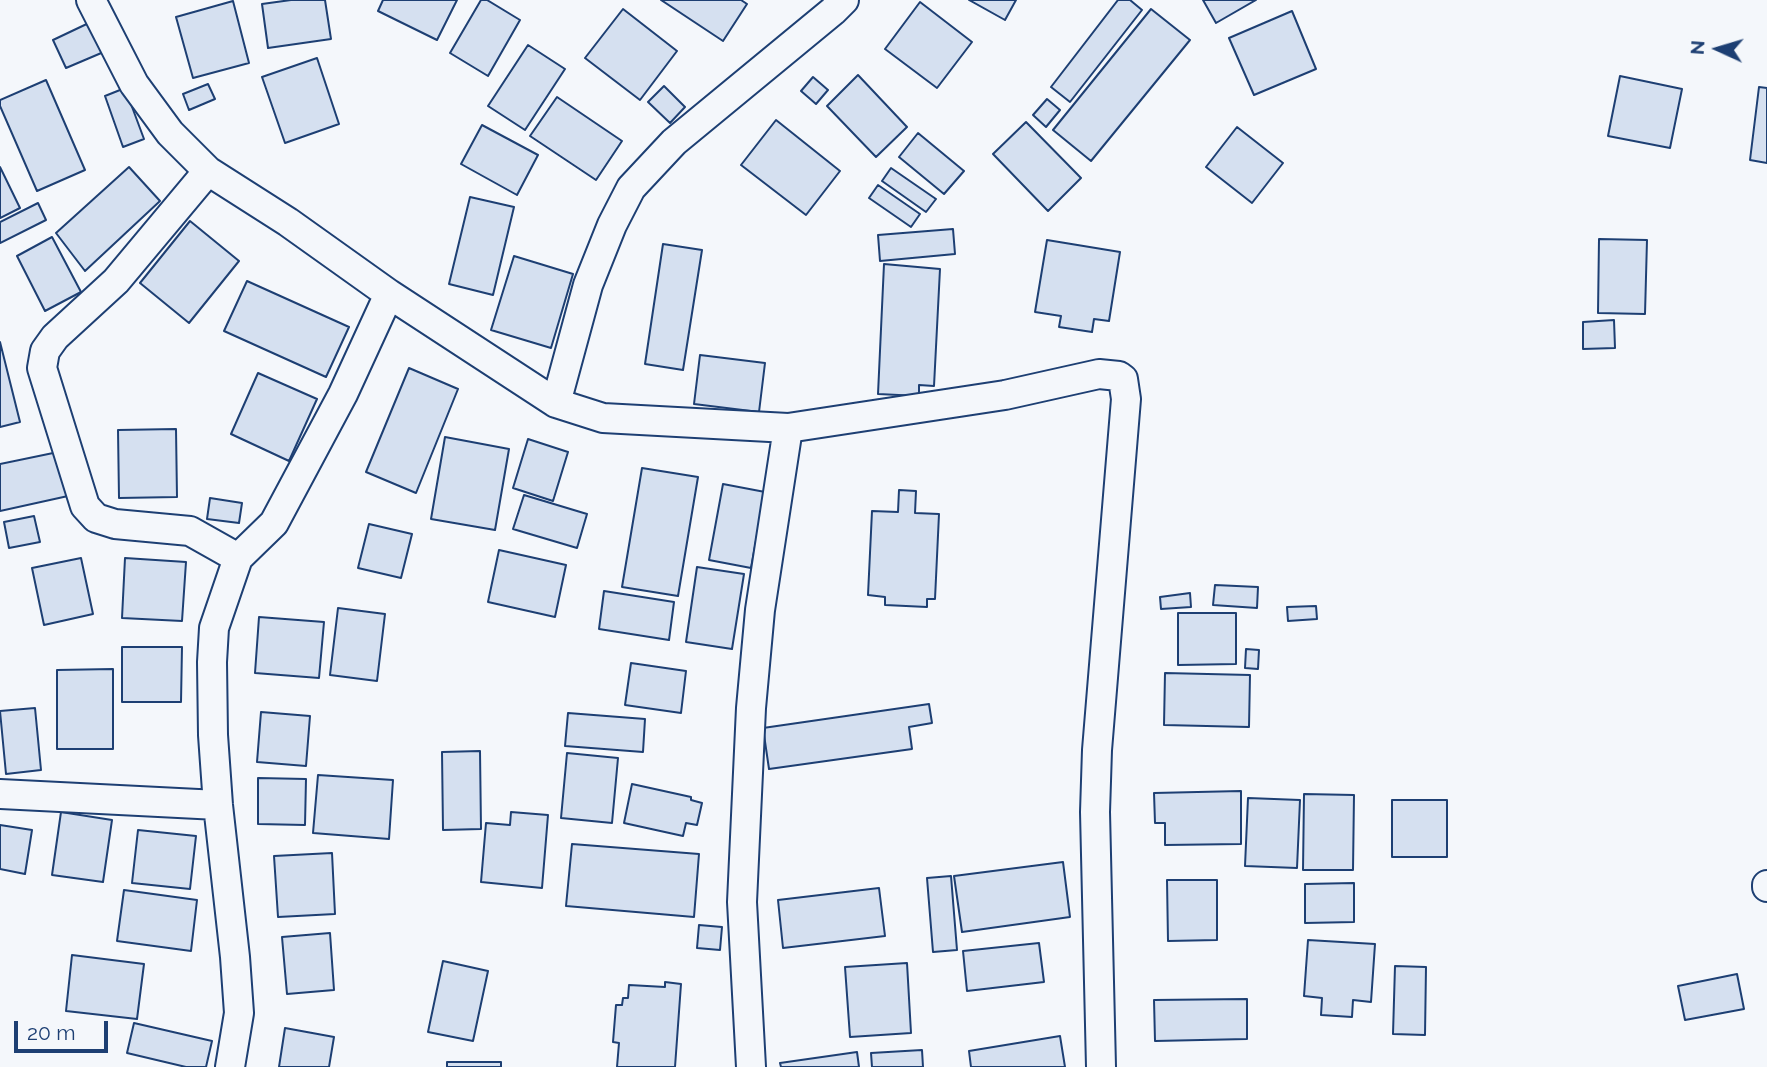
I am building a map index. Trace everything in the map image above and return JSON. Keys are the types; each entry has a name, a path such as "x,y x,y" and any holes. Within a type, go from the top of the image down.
{"street":[{"path":"90,0 134,84 170,133 208,172 288,222 389,294 556,402 603,418 788,428 1005,394 1099,374 1106,373 1123,379 1126,399 1097,750 1095,812 1101,1067"},
{"path":"556,402 588,285 612,225 631,188 674,142 844,0"},
{"path":"208,172 116,281 55,337 45,351 42,368 85,506 96,518 115,524 190,531 238,558"},
{"path":"230,1067 239,1013 213,735 214,628 238,558 274,523 343,394 389,294"},
{"path":"751,1067 742,902 751,708 760,610 788,428"},
{"path":"0,794 218,805"}],"building":[{"path":"291,0 325,0 331,39 268,48 262,4"},
{"path":"383,0 457,0 437,40 378,11"},
{"path":"481,0 487,0 520,20 488,76 450,53"},
{"path":"661,0 741,0 747,4 723,41"},
{"path":"969,0 1016,0 1005,20"},
{"path":"1118,0 1130,0 1142,10 1070,102 1051,87"},
{"path":"1203,0 1256,0 1216,23"},
{"path":"233,1 249,63 193,78 176,17"},
{"path":"920,2 972,42 937,88 885,49"},
{"path":"623,9 677,51 640,100 585,58"},
{"path":"1151,9 1190,40 1091,161 1053,130"},
{"path":"1292,11 1316,69 1254,95 1229,38"},
{"path":"93,21 106,51 66,68 53,40"},
{"path":"528,45 565,69 525,130 488,106"},
{"path":"317,58 339,124 285,143 262,77"},
{"path":"858,75 907,127 876,157 827,106"},
{"path":"1620,76 1682,89 1670,148 1608,136"},
{"path":"813,77 828,90 816,104 801,91"},
{"path":"46,80 85,170 37,191 0,106 0,100"},
{"path":"208,84 215,99 189,110 183,94"},
{"path":"664,86 685,107 670,123 648,102"},
{"path":"1759,87 1767,88 1767,163 1750,160"},
{"path":"125,88 144,139 123,147 105,96"},
{"path":"557,97 622,141 596,180 530,136"},
{"path":"1047,99 1060,110 1046,127 1033,115"},
{"path":"776,120 840,171 806,215 741,165"},
{"path":"1026,122 1081,178 1048,211 993,154"},
{"path":"482,125 538,155 517,195 461,164"},
{"path":"1237,127 1283,163 1252,203 1206,167"},
{"path":"918,133 964,171 944,194 899,157"},
{"path":"0,167 20,208 0,218"},
{"path":"129,167 160,201 85,271 56,233"},
{"path":"891,168 936,199 926,212 882,181"},
{"path":"878,185 920,214 911,227 869,198"},
{"path":"470,197 514,207 493,295 449,284"},
{"path":"38,203 46,220 0,243 0,222"},
{"path":"190,221 239,261 189,323 140,283"},
{"path":"953,229 955,254 880,261 878,235"},
{"path":"52,237 81,292 45,311 17,256"},
{"path":"1599,239 1647,240 1645,314 1598,313"},
{"path":"1047,240 1120,252 1109,321 1094,319 1092,332 1059,327 1061,316 1035,312"},
{"path":"663,244 702,250 683,370 645,364"},
{"path":"514,256 573,274 551,348 491,330"},
{"path":"884,264 940,269 934,386 919,385 919,396 878,394"},
{"path":"247,281 349,327 326,377 224,331"},
{"path":"1614,320 1615,348 1583,349 1583,322"},
{"path":"0,342 20,422 0,427"},
{"path":"700,355 765,363 759,412 694,404"},
{"path":"409,368 458,389 416,493 366,472"},
{"path":"258,373 317,399 289,461 231,434"},
{"path":"176,429 177,497 119,498 118,430"},
{"path":"445,437 509,449 495,530 431,519"},
{"path":"528,439 568,452 553,501 513,488"},
{"path":"58,452 68,496 0,511 0,464"},
{"path":"642,468 698,477 678,596 622,587"},
{"path":"723,484 765,492 751,568 709,560"},
{"path":"899,490 916,491 915,513 939,514 935,599 927,599 927,607 885,605 885,597 868,595 872,511 898,512"},
{"path":"524,495 587,514 577,548 513,529"},
{"path":"210,498 242,503 239,523 207,519"},
{"path":"34,516 40,542 9,548 4,522"},
{"path":"369,524 412,534 401,578 358,568"},
{"path":"499,550 566,565 555,617 488,602"},
{"path":"81,558 93,614 44,625 32,568"},
{"path":"125,558 186,562 182,621 122,618"},
{"path":"697,567 744,574 732,649 686,642"},
{"path":"1215,585 1258,587 1257,608 1213,605"},
{"path":"604,591 674,602 669,640 599,629"},
{"path":"1190,593 1191,607 1161,609 1160,597"},
{"path":"1316,606 1317,619 1288,621 1287,607"},
{"path":"338,608 385,614 377,681 330,675"},
{"path":"1178,613 1236,613 1236,664 1178,665"},
{"path":"259,617 324,622 319,678 255,673"},
{"path":"122,647 182,647 181,702 122,702"},
{"path":"1246,649 1259,650 1258,669 1245,668"},
{"path":"631,663 686,671 681,713 625,705"},
{"path":"113,669 113,749 57,749 57,670"},
{"path":"1165,673 1250,675 1249,727 1164,725"},
{"path":"929,704 932,723 909,727 912,749 769,769 763,728"},
{"path":"35,708 41,770 6,774 0,711"},
{"path":"261,712 310,716 306,766 257,762"},
{"path":"568,713 645,719 643,752 565,746"},
{"path":"480,751 481,829 443,830 442,752"},
{"path":"567,753 618,758 612,823 561,818"},
{"path":"318,775 393,780 389,839 313,833"},
{"path":"258,778 306,779 305,825 258,824"},
{"path":"632,784 691,797 691,800 702,803 697,825 686,823 683,836 624,823"},
{"path":"1241,791 1241,844 1165,845 1165,823 1155,823 1154,793"},
{"path":"1304,794 1354,795 1353,870 1303,870"},
{"path":"1248,798 1300,800 1297,868 1245,866"},
{"path":"1392,800 1447,800 1447,857 1392,857"},
{"path":"61,812 112,820 103,882 52,875"},
{"path":"511,812 548,815 542,888 481,882 486,823 510,825"},
{"path":"0,825 32,830 25,874 0,869"},
{"path":"138,830 196,836 190,889 132,883"},
{"path":"572,844 699,854 694,917 566,906"},
{"path":"332,853 335,914 278,917 274,856"},
{"path":"1063,862 1070,917 962,932 954,876"},
{"path":"951,876 957,950 933,952 927,878"},
{"path":"1167,880 1217,880 1217,940 1168,941"},
{"path":"1354,883 1354,922 1305,923 1305,884"},
{"path":"879,888 885,936 783,948 778,900"},
{"path":"124,890 197,900 191,951 117,941"},
{"path":"699,925 722,927 720,950 697,948"},
{"path":"330,933 334,990 287,994 282,937"},
{"path":"1308,940 1375,944 1371,1002 1353,1000 1352,1017 1321,1015 1322,998 1304,996"},
{"path":"1039,943 1044,982 967,991 963,951"},
{"path":"72,955 144,964 137,1019 66,1011"},
{"path":"443,961 488,971 473,1041 428,1032"},
{"path":"907,963 911,1033 850,1037 845,967"},
{"path":"1395,966 1426,967 1425,1035 1393,1034"},
{"path":"1737,974 1744,1009 1685,1020 1678,986"},
{"path":"665,982 681,984 675,1067 617,1067 619,1043 613,1042 616,1005 622,1005 623,998 628,998 629,985 665,987"},
{"path":"1247,999 1247,1039 1155,1041 1154,1000"},
{"path":"134,1023 212,1041 206,1067 186,1067 127,1053"},
{"path":"285,1028 334,1037 329,1067 279,1067"},
{"path":"1060,1036 1065,1067 971,1067 969,1051"},
{"path":"922,1050 923,1067 872,1067 871,1053"},
{"path":"857,1052 859,1067 781,1067 780,1063"},
{"path":"447,1062 501,1062 501,1067 447,1067"}]}
